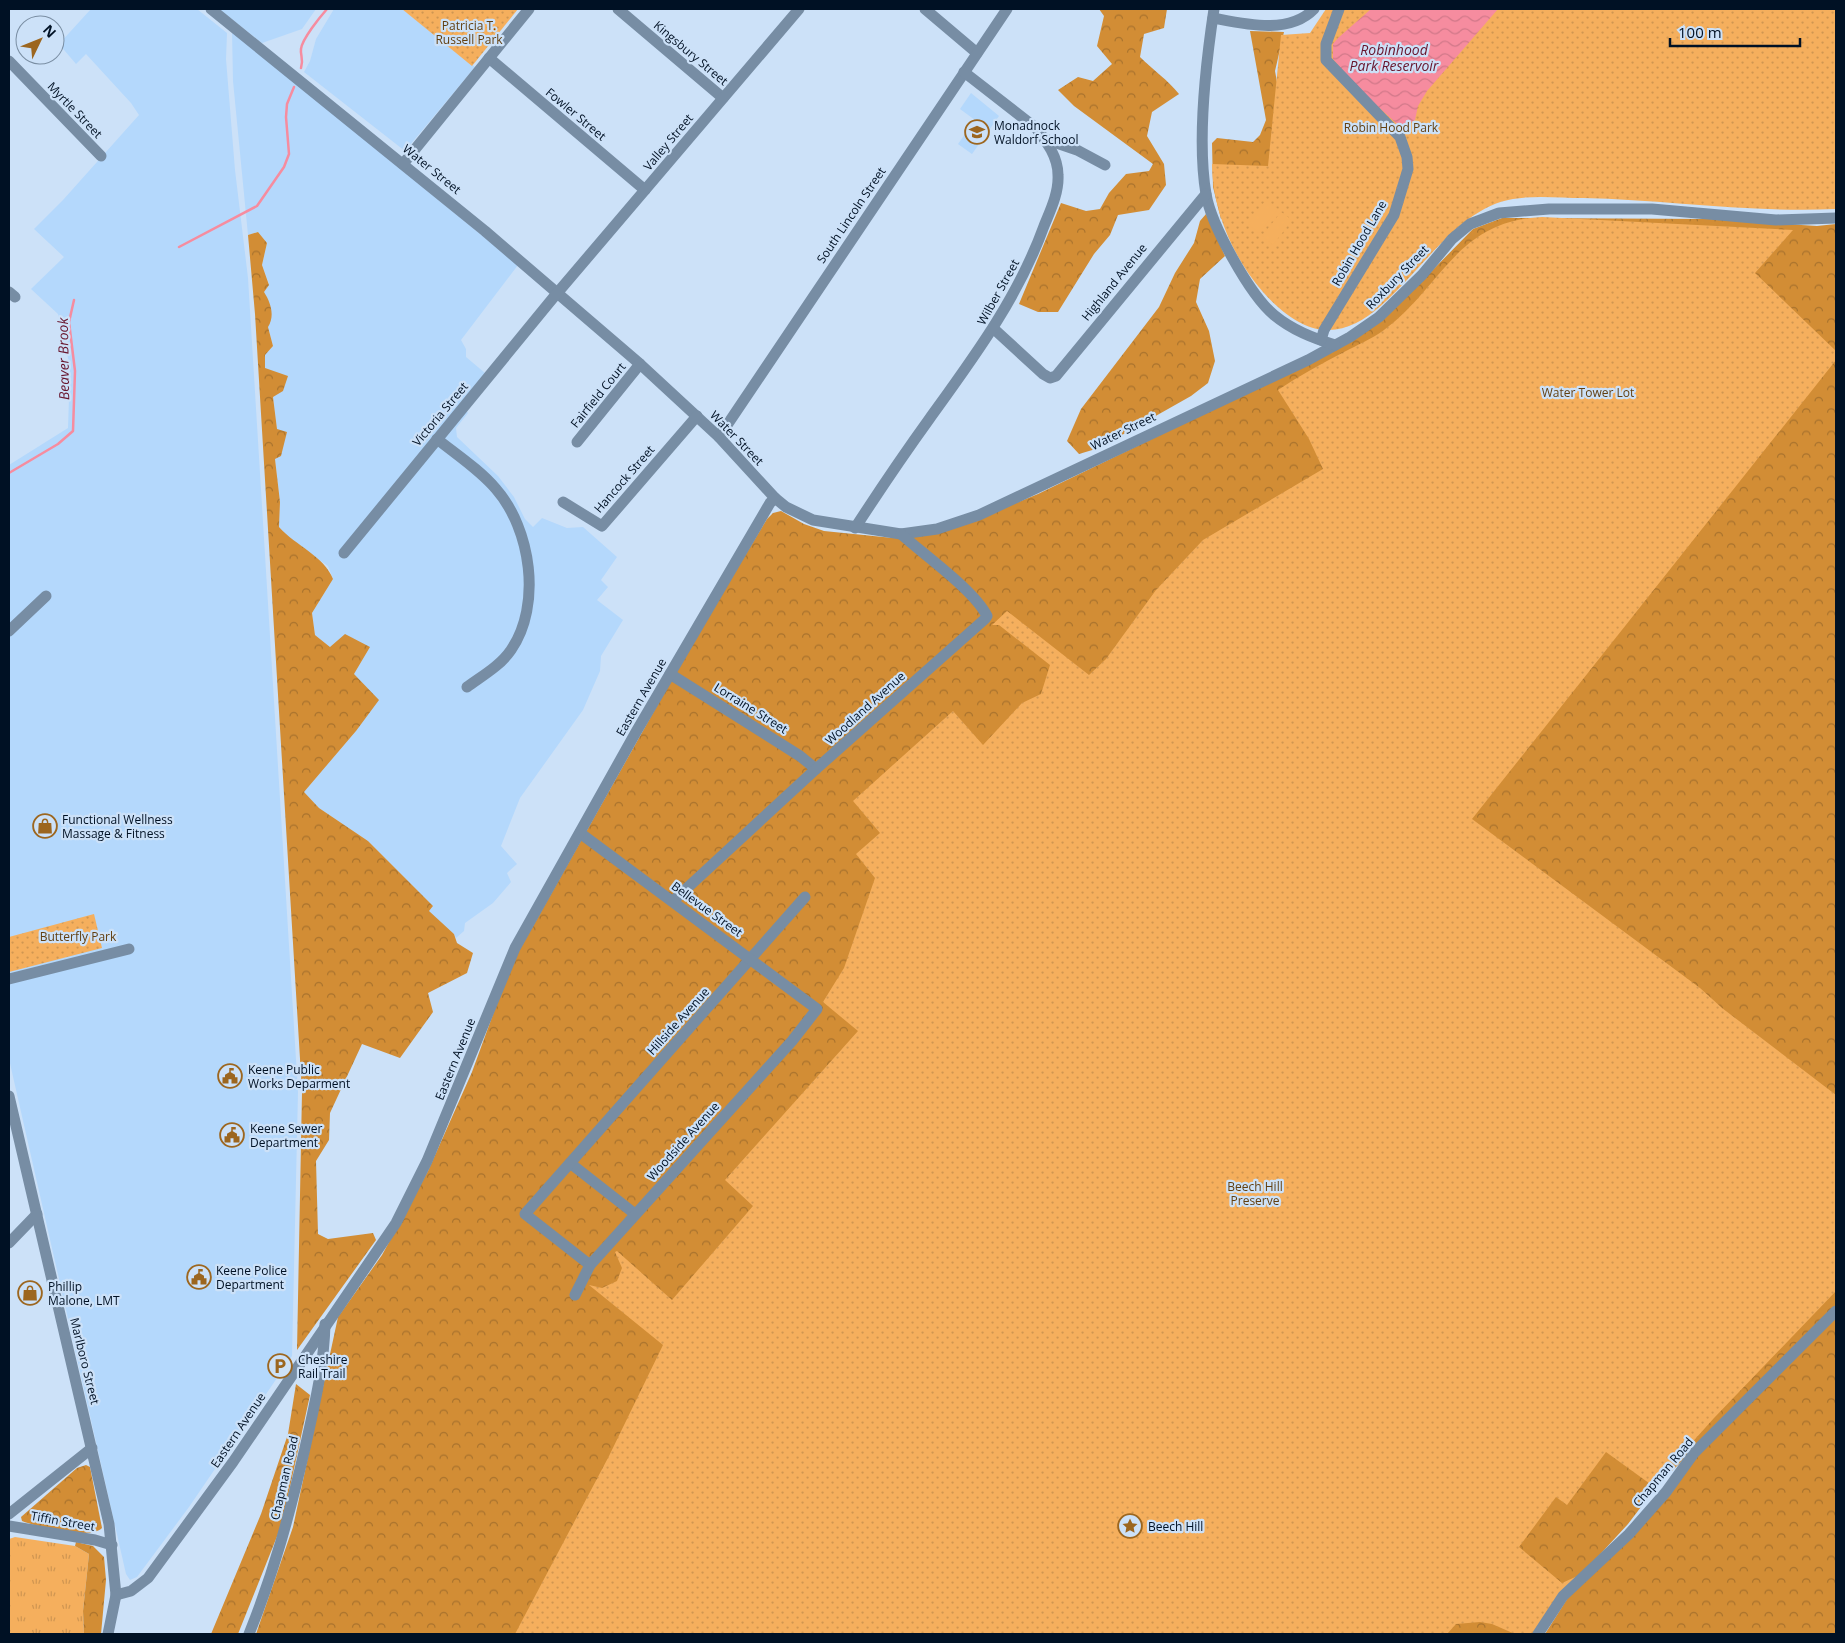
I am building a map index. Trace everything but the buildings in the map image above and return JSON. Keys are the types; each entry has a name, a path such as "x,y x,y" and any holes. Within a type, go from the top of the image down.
{"street":[{"name":"Water Street","path":"211,9 403,164 558,293 697,416 775,498 786,507 813,520 900,534 937,529 986,512 1308,360 1335,345"},
{"path":"403,164 529,9"},
{"name":"Kingsbury Street","path":"618,9 723,98"},
{"name":"Valley Street","path":"558,293 799,9"},
{"path":"925,9 978,53"},
{"name":"South Lincoln Street","path":"718,437 1007,9"},
{"path":"1314,9 1298,22 1281,25 1214,13 1203,125 1202,157 1206,194 1224,241 1242,275 1262,304 1286,324 1335,345"},
{"name":"Robin Hood Lane","path":"1320,340 1324,330 1394,215 1408,169 1407,157 1400,137 1326,60 1326,44 1339,9"},
{"name":"Fowler Street","path":"490,58 645,190"},
{"name":"Myrtle Street","path":"9,61 101,156"},
{"name":"Wilber Street","path":"855,528 924,426 994,329 1027,268 1052,205 1058,175 1056,162 1045,139 1036,128 964,72"},
{"path":"1045,139 1076,150 1105,165"},
{"name":"Highland Avenue","path":"994,329 1042,373 1050,378 1056,376 1206,194"},
{"name":"Roxbury Street","path":"1335,345 1379,317 1422,275 1452,239 1470,224 1499,213 1549,209 1652,209 1776,220 1836,218"},
{"name":"Victoria Street","path":"344,553 558,293"},
{"name":"Fairfield Court","path":"577,442 640,364"},
{"name":"Hancock Street","path":"563,502 602,526 697,416"},
{"path":"437,439 496,488 510,508 523,541 528,570 529,598 519,636 502,661 467,687"},
{"name":"Eastern Avenue","path":"116,1595 131,1591 148,1578 233,1462 325,1324 387,1237 408,1201 469,1063 503,971 670,674 770,503 775,498"},
{"name":"Woodland Avenue","path":"673,901 816,769 987,616 962,588 900,534"},
{"path":"9,631 46,596"},
{"name":"Lorraine Street","path":"670,674 800,756 816,769"},
{"name":"Bellevue Street","path":"580,833 817,1009"},
{"name":"Hillside Avenue","path":"590,1265 525,1214 752,960 805,897"},
{"path":"9,979 129,949"},
{"name":"Woodside Avenue","path":"575,1295 590,1265 792,1041 817,1009"},
{"name":"Marlboro Street","path":"9,1096 12,1129 37,1214 92,1448 112,1546 116,1595 108,1634"},
{"path":"570,1163 635,1214"},
{"path":"9,1243 37,1214"},
{"name":"Chapman Road","path":"1538,1634 1563,1596 1629,1534 1666,1492 1694,1453 1836,1311"},
{"name":"Chapman Road","path":"249,1634 267,1589 290,1512 319,1385 325,1324"},
{"path":"9,1514 92,1448"},
{"name":"Tiffin Street","path":"9,1526 95,1540 112,1546"}],"shaded area":[{"path":"91,9 197,9 227,33 226,59 235,170 248,278 298,1092 292,1356 189,1507 137,1577 130,1580 126,1574 9,1059 9,465 68,428 70,367 58,314 31,289 64,257 34,229 63,200 139,115 131,103 86,54 76,64 65,51 65,37"},
{"path":"219,9 316,9 302,29 262,43"},
{"path":"334,9 402,9 475,67 405,151 304,72 310,61 316,39"},
{"path":"232,31 518,265 461,340 466,349 466,357 485,373 460,403 468,413 456,428 457,437 498,476 514,497 525,519 533,527 542,518 567,528 583,527 617,557 601,580 608,587 597,600 623,620 601,656 600,671 583,710 520,798 501,846 517,864 507,873 511,882 493,903 465,923 464,931 456,938 428,911 433,906 368,841 319,808 304,792 356,731 354,674 370,647 330,647 315,635 312,613 333,579 328,566 292,541 279,527 280,502 275,459 277,429 273,397 265,369 265,355 273,346 268,327 264,292 269,284 262,265 267,243 258,232 248,235 233,81"},
{"name":"Monadnock Waldorf School","path":"971,93 999,116 972,154 958,144 975,120 960,109"}],"green space":[{"name":"Patricia T. Russell Park","path":"402,9 518,9 472,66"},
{"path":"1099,9 1167,9 1164,28 1144,34 1140,57 1179,94 1152,112 1147,136 1164,164 1166,185 1149,210 1118,215 1110,235 1094,254 1058,312 1038,312 1019,304 1061,203 1086,211 1100,209 1109,193 1126,174 1149,171 1153,164 1074,106 1058,90 1078,77 1093,81 1112,64 1097,46 1104,16"},
{"name":"Robin Hood Park","path":"1326,9 1836,9 1836,209 1741,208 1583,198 1539,197 1513,199 1479,212 1448,237 1392,296 1364,319 1334,330 1300,323 1263,292 1242,264 1220,215 1213,181 1212,164 1268,166 1281,35 1310,33"},
{"path":"1250,31 1284,32 1275,71 1289,149 1221,219 1213,187 1212,143 1217,138 1253,142 1260,135 1266,120"},
{"path":"1266,200 1278,209 1259,233 1248,224"},
{"path":"1281,212 1292,220 1273,245 1262,236"},
{"path":"1206,214 1225,256 1200,279 1196,302 1209,331 1215,361 1208,383 1191,396 1099,448 1079,454 1067,441 1081,409 1159,307 1175,273 1194,243 1200,221"},
{"name":"Beech Hill Preserve","path":"1542,217 1793,230 1755,273 1836,351 1836,360 1472,819 1700,988 1722,1008 1836,1095 1836,1291 1714,1418 1653,1486 1606,1452 1567,1505 1556,1497 1519,1547 1562,1583 1582,1574 1538,1634 1515,1634 1492,1624 1480,1622 1456,1624 1447,1634 515,1634 609,1456 663,1345 589,1285 602,1288 617,1281 622,1268 615,1252 617,1251 672,1300 753,1206 725,1180 858,1031 823,1002 844,968 875,878 856,854 880,833 853,801 953,711 983,745 1022,703 1041,694 1050,665 999,625 992,625 1007,611 1089,675 1106,659 1156,590 1203,540 1323,469 1309,439 1278,390 1310,370 1384,330 1404,313 1453,258 1489,230 1513,221"},
{"name":"Water Tower Lot","path":"1502,218 1710,219 1817,226 1836,224 1836,1307 1657,1486 1628,1524 1582,1574 1538,1634 256,1634 293,1527 338,1317 382,1255 428,1171 472,1072 511,965 693,642 767,519 773,513 781,511 804,524 824,531 893,538 959,526 1038,494 1315,360 1411,292 1473,229"},
{"path":"258,232 267,243 262,265 269,285 264,292 269,301 272,314 268,327 273,346 265,355 265,368 288,376 283,391 273,397 277,429 287,432 281,456 275,459 280,502 279,527 316,557 329,571 333,579 312,613 315,635 330,647 345,634 370,647 354,674 379,700 356,731 304,792 319,808 368,841 433,906 429,911 454,934 457,943 473,953 467,973 428,993 433,1012 400,1058 362,1044 330,1113 329,1140 316,1161 318,1234 328,1239 373,1233 376,1240 297,1350 302,1092 255,314 248,235"},
{"name":"Butterfly Park","path":"94,914 102,948 9,972 9,937"},
{"path":"1836,1315 1836,1634 1545,1634 1569,1596 1697,1454"},
{"path":"296,1384 310,1395 282,1524 238,1634 211,1634 261,1514 288,1434"},
{"path":"86,1465 90,1467 102,1528 87,1533 76,1533 51,1529 22,1521 21,1517 77,1468"},
{"path":"15,1537 75,1546 89,1554 83,1611 84,1634 9,1634 9,1539"},
{"path":"76,1542 93,1546 104,1557 106,1580 101,1634 84,1634 83,1611 89,1554 75,1546"}],"water":[{"name":"Robinhood Park Reservoir","path":"1371,9 1498,9 1427,91 1418,106 1415,120 1406,125 1396,123 1360,90 1333,59 1333,44"}],"waterway":[{"name":"Beaver Brook","path":"301,68 301,51 304,40 327,9"},
{"name":"Beaver Brook","path":"179,247 257,206 284,167 289,154 286,117 287,104 294,87"},
{"name":"Beaver Brook","path":"9,473 58,444 73,431 75,371 69,322 74,300"}],"place":[{"name":"Monadnock Waldorf School","path":"977,132"},
{"name":"Functional Wellness Massage & Fitness","path":"45,826"},
{"name":"Keene Public Works Deparment","path":"230,1076"},
{"name":"Keene Sewer Department","path":"232,1135"},
{"name":"Keene Police Department","path":"199,1277"},
{"name":"Phillip Malone, LMT","path":"30,1293"},
{"name":"Cheshire Rail Trail","path":"280,1366"},
{"name":"Beech Hill","path":"1130,1526"}]}
